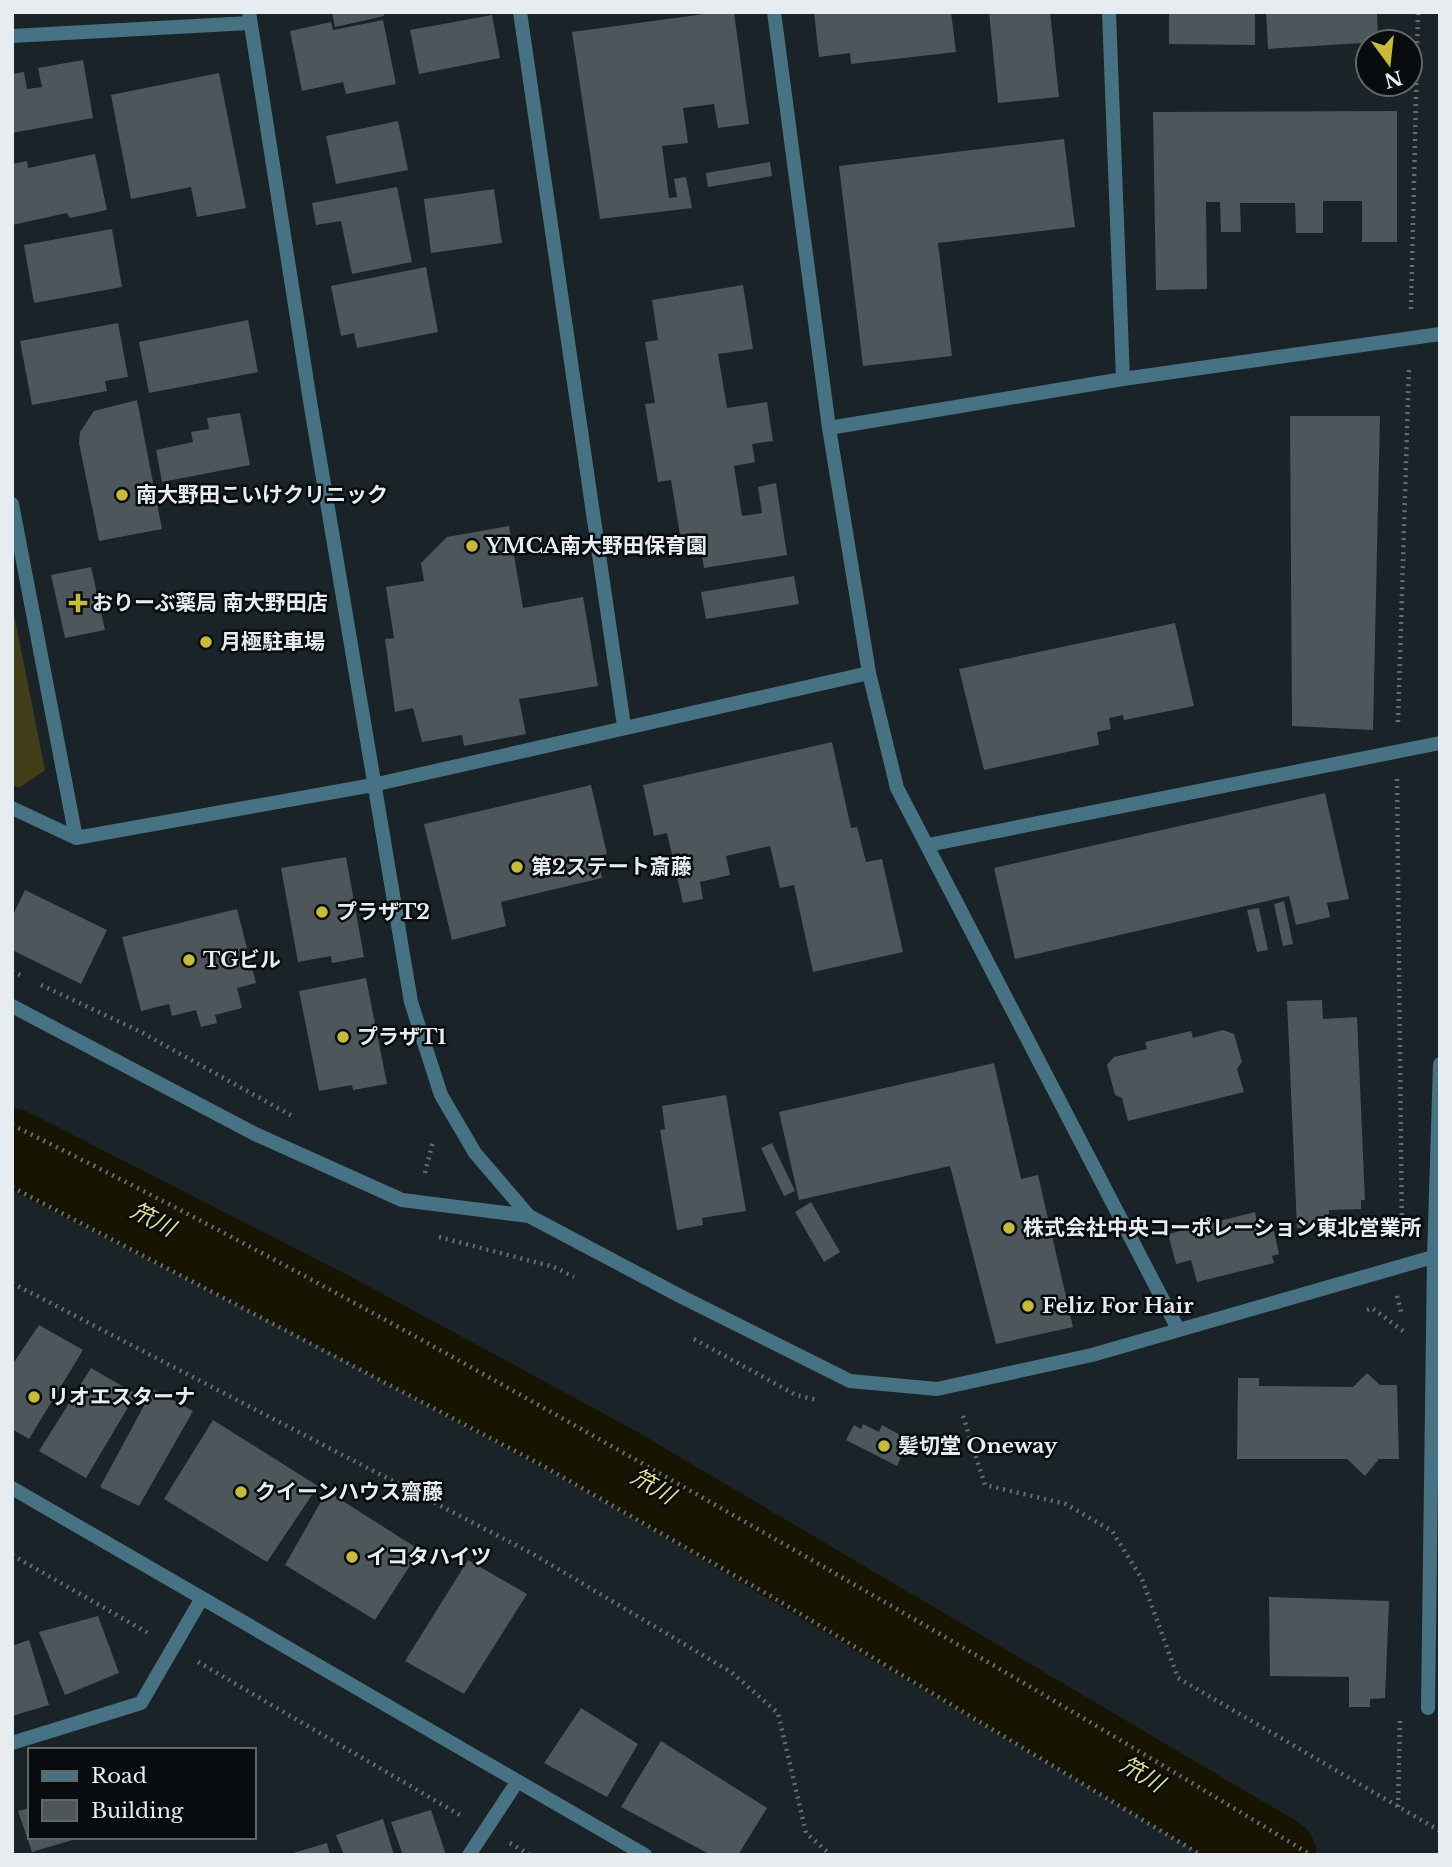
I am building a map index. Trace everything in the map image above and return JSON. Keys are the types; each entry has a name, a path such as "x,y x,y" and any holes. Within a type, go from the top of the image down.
{"street":[{"path":"520,12 624,726"},
{"path":"774,12 829,428 869,673 897,788 1178,1329"},
{"path":"1109,12 1124,379"},
{"path":"12,36 249,18 373,785 411,1002 441,1095 475,1153 529,1216"},
{"path":"829,428 1124,379 1440,334"},
{"path":"12,504 76,838"},
{"path":"12,808 76,838 373,785 624,726 869,673"},
{"path":"928,845 1440,743"},
{"path":"12,1006 255,1134 402,1200 529,1216 680,1296 850,1381 937,1390 1092,1355 1437,1256"},
{"path":"1428,1708 1440,1064"},
{"path":"12,1488 645,1855"},
{"path":"12,1743 141,1703 202,1598"},
{"path":"469,1855 517,1783"}],"path":[{"path":"1402,1236 1397,751 1419,12"},
{"path":"12,971 139,1031 296,1117"},
{"path":"12,1125 342,1294 989,1661 1311,1855"},
{"path":"429,1132 433,1140 425,1172 434,1236 554,1267 586,1283"},
{"path":"412,1169 425,1172"},
{"path":"12,1187 538,1463 786,1605 1201,1855"},
{"path":"12,1283 533,1554 731,1672 778,1713 806,1833 831,1855"},
{"path":"1359,1312 1372,1308 1408,1334"},
{"path":"690,1337 796,1395 820,1400"},
{"path":"954,1417 976,1412"},
{"path":"963,1416 985,1485 1066,1504 1112,1531 1142,1579 1178,1678 1440,1830"},
{"path":"12,1555 530,1855"},
{"path":"1398,1807 1400,1713"}],"shaded area":[{"path":"12,604 45,770 19,788 12,785"}],"building":[{"path":"332,12 384,12 384,16 335,27"},
{"path":"734,12 749,124 718,128 714,104 683,108 688,143 662,146 669,198 677,197 674,179 686,177 692,208 600,219 572,32"},
{"path":"814,12 951,12 956,52 851,64 850,53 819,57"},
{"path":"989,12 1050,12 1059,97 998,103"},
{"path":"1169,12 1255,12 1255,45 1169,44"},
{"path":"1266,12 1377,12 1378,28 1354,28 1354,44 1268,49"},
{"path":"492,15 500,58 419,74 410,30"},
{"path":"383,20 396,84 346,94 343,82 302,91 290,31 331,22 333,30"},
{"path":"83,60 93,118 12,133 12,74 24,72 27,89 42,87 38,68"},
{"path":"219,73 246,208 197,217 191,187 131,199 111,95"},
{"path":"1397,111 1397,242 1362,242 1362,201 1323,201 1323,233 1296,233 1295,203 1240,203 1241,232 1221,232 1220,202 1206,202 1207,289 1156,290 1153,112"},
{"path":"398,121 408,170 336,184 326,136"},
{"path":"1064,139 1075,227 938,243 952,356 863,366 839,166"},
{"path":"95,154 107,210 70,218 67,213 12,225 12,164 27,161 28,168"},
{"path":"770,162 772,176 708,187 706,173"},
{"path":"397,187 412,262 352,274 341,221 316,225 312,203"},
{"path":"494,189 502,243 431,253 424,199"},
{"path":"112,229 122,287 34,303 24,245"},
{"path":"426,267 438,332 357,348 354,333 341,336 331,286"},
{"path":"743,285 753,349 718,354 727,408 767,402 773,441 752,444 755,462 734,466 742,516 762,513 758,487 776,483 787,555 704,568 698,533 680,535 671,480 658,482 645,404 655,403 645,342 658,340 652,300"},
{"path":"248,320 258,372 149,393 139,342"},
{"path":"118,323 128,377 105,381 107,391 32,405 20,341"},
{"name":"南大野田こいけクリニック","path":"137,400 162,529 99,541 79,443 80,432 94,411"},
{"path":"240,413 250,465 162,482 156,450 193,442 191,432 209,429 207,418"},
{"path":"1290,416 1380,416 1373,730 1292,726"},
{"path":"509,526 523,608 583,597 598,686 519,699 526,734 464,746 462,735 422,742 413,708 395,712 385,639 394,638 386,587 424,581 421,563 447,537"},
{"name":"おりーぶ薬局 南大野田店","path":"91,567 105,630 65,638 51,575"},
{"path":"794,576 799,604 706,619 701,592"},
{"path":"1175,623 1194,706 1124,720 1123,715 1109,718 1111,729 1097,732 1099,745 984,770 959,669"},
{"path":"832,742 851,828 857,827 866,862 882,859 903,952 813,972 794,885 780,888 770,846 726,856 730,875 700,882 703,899 683,903 667,833 654,836 643,785"},
{"name":"第2ステート斎藤","path":"591,785 607,854 597,856 602,878 501,902 506,926 452,940 424,824"},
{"path":"1325,793 1349,899 1327,903 1330,917 1296,925 1289,896 1015,959 994,868"},
{"name":"プラザT2","path":"346,857 364,957 332,963 331,956 298,962 281,868"},
{"path":"25,890 107,930 81,984 12,950 12,917"},
{"path":"1284,901 1293,944 1283,946 1274,904"},
{"path":"1259,908 1268,950 1257,952 1247,910"},
{"name":"TGビル","path":"237,909 256,983 237,988 242,1008 215,1015 217,1023 201,1027 196,1010 172,1016 169,1004 141,1011 122,937"},
{"name":"プラザT1","path":"366,978 387,1084 353,1090 352,1085 319,1091 299,991"},
{"path":"1322,1000 1323,1019 1357,1017 1365,1200 1361,1200 1361,1209 1329,1210 1329,1226 1297,1228 1287,1001"},
{"path":"1223,1030 1234,1034 1242,1062 1237,1069 1244,1092 1128,1121 1122,1098 1115,1095 1107,1065 1114,1057 1147,1049 1145,1042 1191,1031 1193,1038"},
{"path":"994,1063 1021,1179 1038,1175 1073,1327 996,1344 950,1166 799,1200 779,1112"},
{"path":"726,1095 746,1211 702,1218 703,1225 677,1230 660,1130 665,1129 662,1106"},
{"path":"772,1143 795,1191 784,1196 761,1148"},
{"path":"811,1202 840,1252 824,1262 795,1212"},
{"path":"1255,1212 1260,1235 1274,1231 1279,1254 1272,1256 1274,1263 1197,1282 1191,1260 1176,1264 1168,1234"},
{"name":"リオエスターナ","path":"39,1325 83,1350 29,1439 12,1429 12,1365"},
{"path":"91,1368 136,1394 86,1478 39,1451"},
{"path":"1367,1373 1380,1385 1397,1385 1399,1459 1379,1459 1365,1476 1347,1459 1237,1459 1238,1378 1259,1378 1259,1386 1353,1387"},
{"path":"153,1389 193,1411 139,1506 100,1487"},
{"name":"クイーンハウス齋藤","path":"213,1420 318,1486 267,1562 164,1499"},
{"path":"863,1424 879,1432 882,1425 909,1440 897,1466 846,1440 854,1425 861,1429"},
{"name":"イコタハイツ","path":"327,1491 420,1550 375,1620 285,1565"},
{"path":"468,1560 527,1594 464,1694 405,1661"},
{"path":"1269,1597 1389,1601 1385,1698 1370,1699 1370,1707 1349,1707 1349,1677 1270,1676"},
{"path":"98,1616 119,1673 65,1695 39,1632"},
{"path":"29,1640 49,1705 12,1716 12,1646"},
{"path":"581,1708 638,1744 607,1797 544,1763"},
{"path":"661,1741 767,1808 738,1855 711,1855 621,1807"},
{"path":"28,1808 28,1839 76,1839 32,1852 18,1811"},
{"path":"431,1810 446,1855 403,1855 391,1822"},
{"path":"383,1819 394,1855 344,1855 336,1835"},
{"path":"327,1843 330,1855 290,1855 290,1854"}],"waterway":[{"name":"笊川","path":"12,1147 339,1314 614,1463 1278,1855"}],"place":[{"name":"南大野田こいけクリニック","path":"122,495"},
{"name":"YMCA南大野田保育園","path":"472,546"},
{"name":"おりーぶ薬局 南大野田店","path":"78,603"},
{"name":"月極駐車場","path":"206,642"},
{"name":"第2ステート斎藤","path":"517,867"},
{"name":"プラザT2","path":"322,912"},
{"name":"TGビル","path":"189,960"},
{"name":"プラザT1","path":"343,1037"},
{"name":"株式会社中央コーポレーション東北営業所","path":"1009,1228"},
{"name":"Feliz For Hair","path":"1028,1306"},
{"name":"リオエスターナ","path":"34,1397"},
{"name":"髪切堂 Oneway","path":"884,1446"},
{"name":"クイーンハウス齋藤","path":"241,1492"},
{"name":"イコタハイツ","path":"352,1557"}]}
